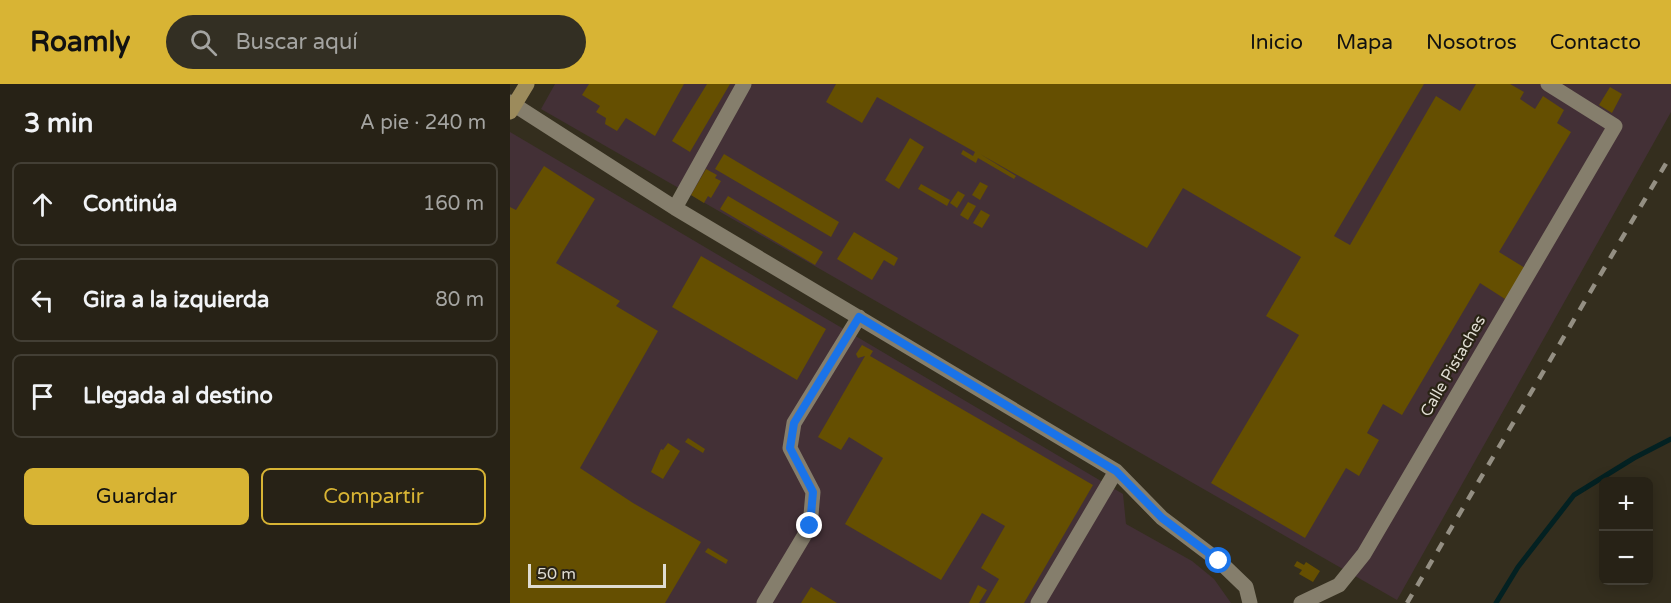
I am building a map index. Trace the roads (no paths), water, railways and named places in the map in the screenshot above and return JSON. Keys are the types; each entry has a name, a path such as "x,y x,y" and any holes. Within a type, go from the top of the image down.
{"main road":[{"path":"512,106 527,84"}],"lane":[{"path":"675,208 744,84"},
{"name":"Calle Pistaches","path":"1300,603 1339,585 1364,554 1615,126 1548,84"},
{"path":"512,106 675,208 1116,471 1162,518 1219,561 1246,587 1250,603"},
{"path":"764,603 810,526 813,492 790,448 794,423 859,317"},
{"path":"1038,603 1116,471"}],"waterway":[{"path":"1496,603 1518,567 1574,495 1634,458 1671,439"}],"railway":[{"path":"1407,603 1671,155"}]}
